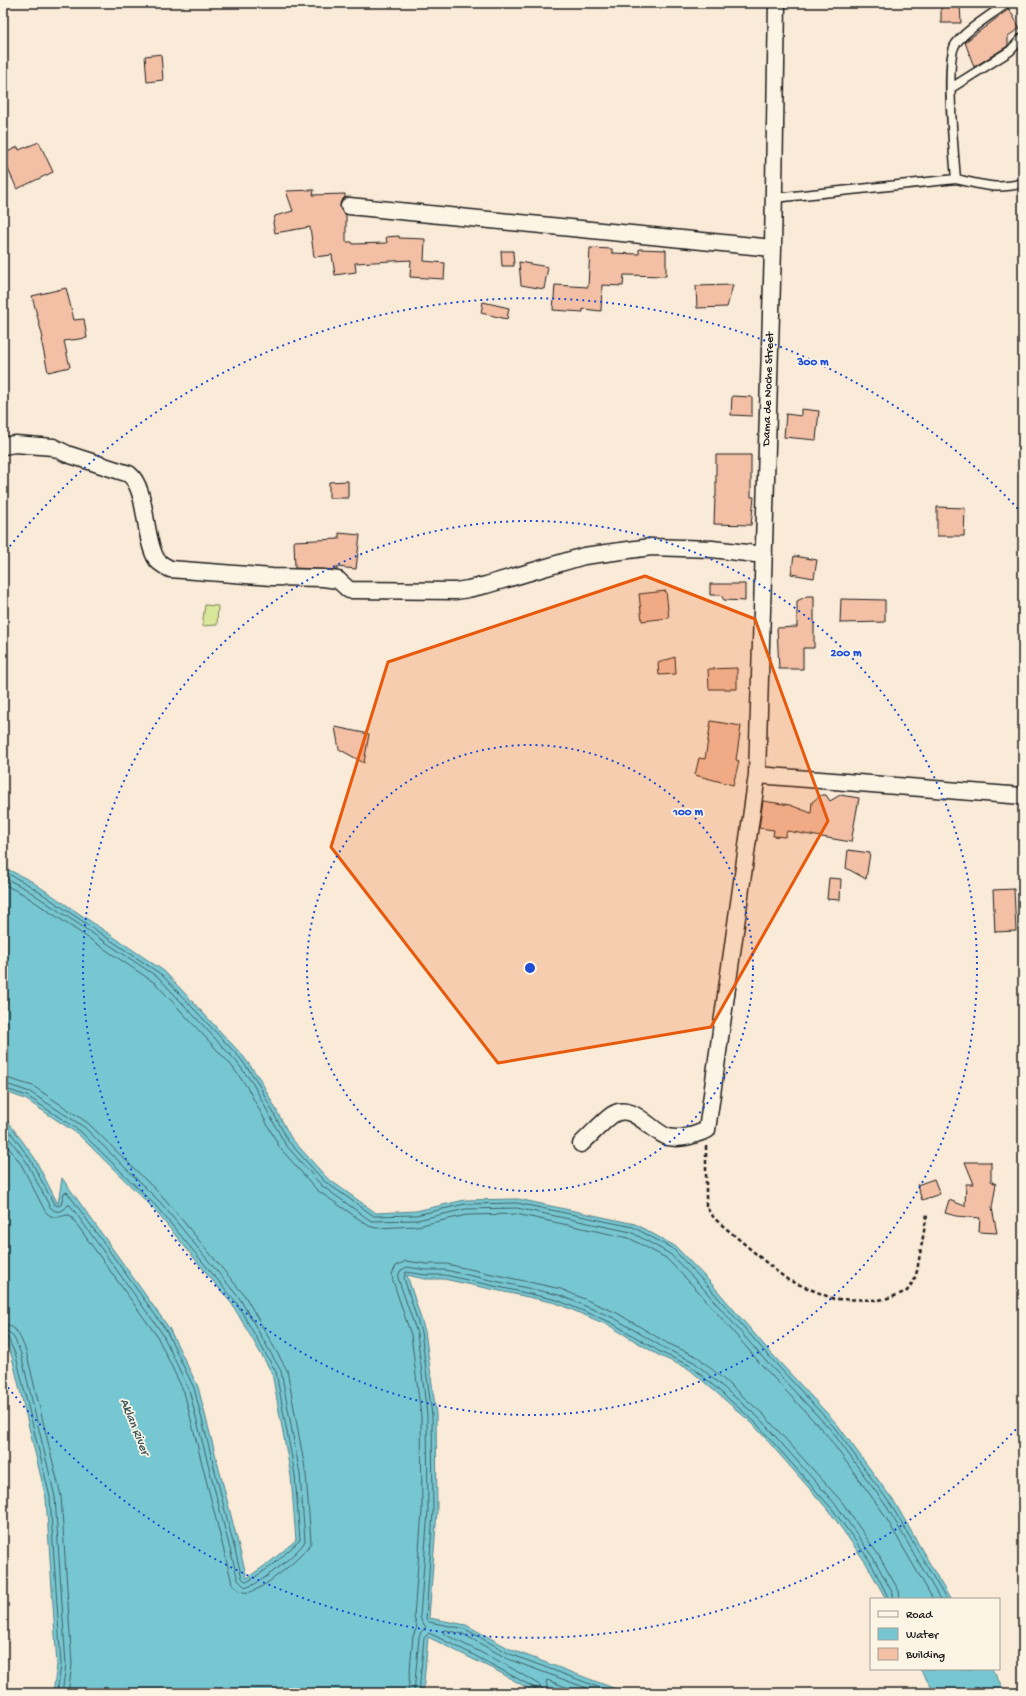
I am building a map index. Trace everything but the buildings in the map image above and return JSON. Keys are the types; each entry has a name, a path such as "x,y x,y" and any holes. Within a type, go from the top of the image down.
{"street":[{"name":"Dama de Noche Street","path":"707,1130 757,775 773,248 777,3"},
{"path":"348,206 773,248"},
{"path":"3,446 15,444 53,447 68,454 129,474 136,481 139,490 150,541 156,559 162,565 170,569 272,577 324,578 338,580 348,590 456,591 486,585 584,556 651,547 712,549 764,555"},
{"path":"757,775 1023,796"},
{"path":"581,1144 612,1114 623,1111 639,1116 669,1137 687,1138 707,1130"}],"lane":[{"path":"956,179 951,88 951,61 955,46 962,37 1007,3"},
{"path":"951,88 1010,51 1023,37"},
{"path":"774,198 956,179 993,187 1007,187 1023,183"}],"path":[{"path":"707,1130 706,1207 724,1228 788,1280 834,1299 879,1300 907,1291 914,1280 917,1271 927,1214"}],"highlighted area":[{"path":"645,576 755,619 828,821 711,1027 498,1063 331,847 388,662"}],"green space":[{"path":"205,605 218,606 217,625 202,626"}],"water":[{"name":"Aklan River","path":"3,867 31,881 164,971 243,1056 260,1079 291,1138 327,1178 376,1213 416,1211 465,1200 518,1199 635,1224 675,1246 710,1282 770,1352 837,1424 895,1503 949,1598 885,1598 866,1563 830,1512 753,1424 689,1369 660,1356 610,1326 556,1303 444,1279 425,1279 407,1275 425,1331 436,1414 437,1511 429,1618 466,1625 512,1650 616,1689 654,1693 536,1693 501,1673 428,1637 423,1693 53,1693 57,1665 46,1498 12,1357 3,1335 3,1115 34,1157 58,1204 62,1178 169,1328 198,1387 247,1578 270,1562 296,1540 291,1476 272,1373 232,1304 153,1208 78,1134 25,1099 3,1091"},
{"path":"921,1670 993,1670 1006,1693 935,1693"}]}
